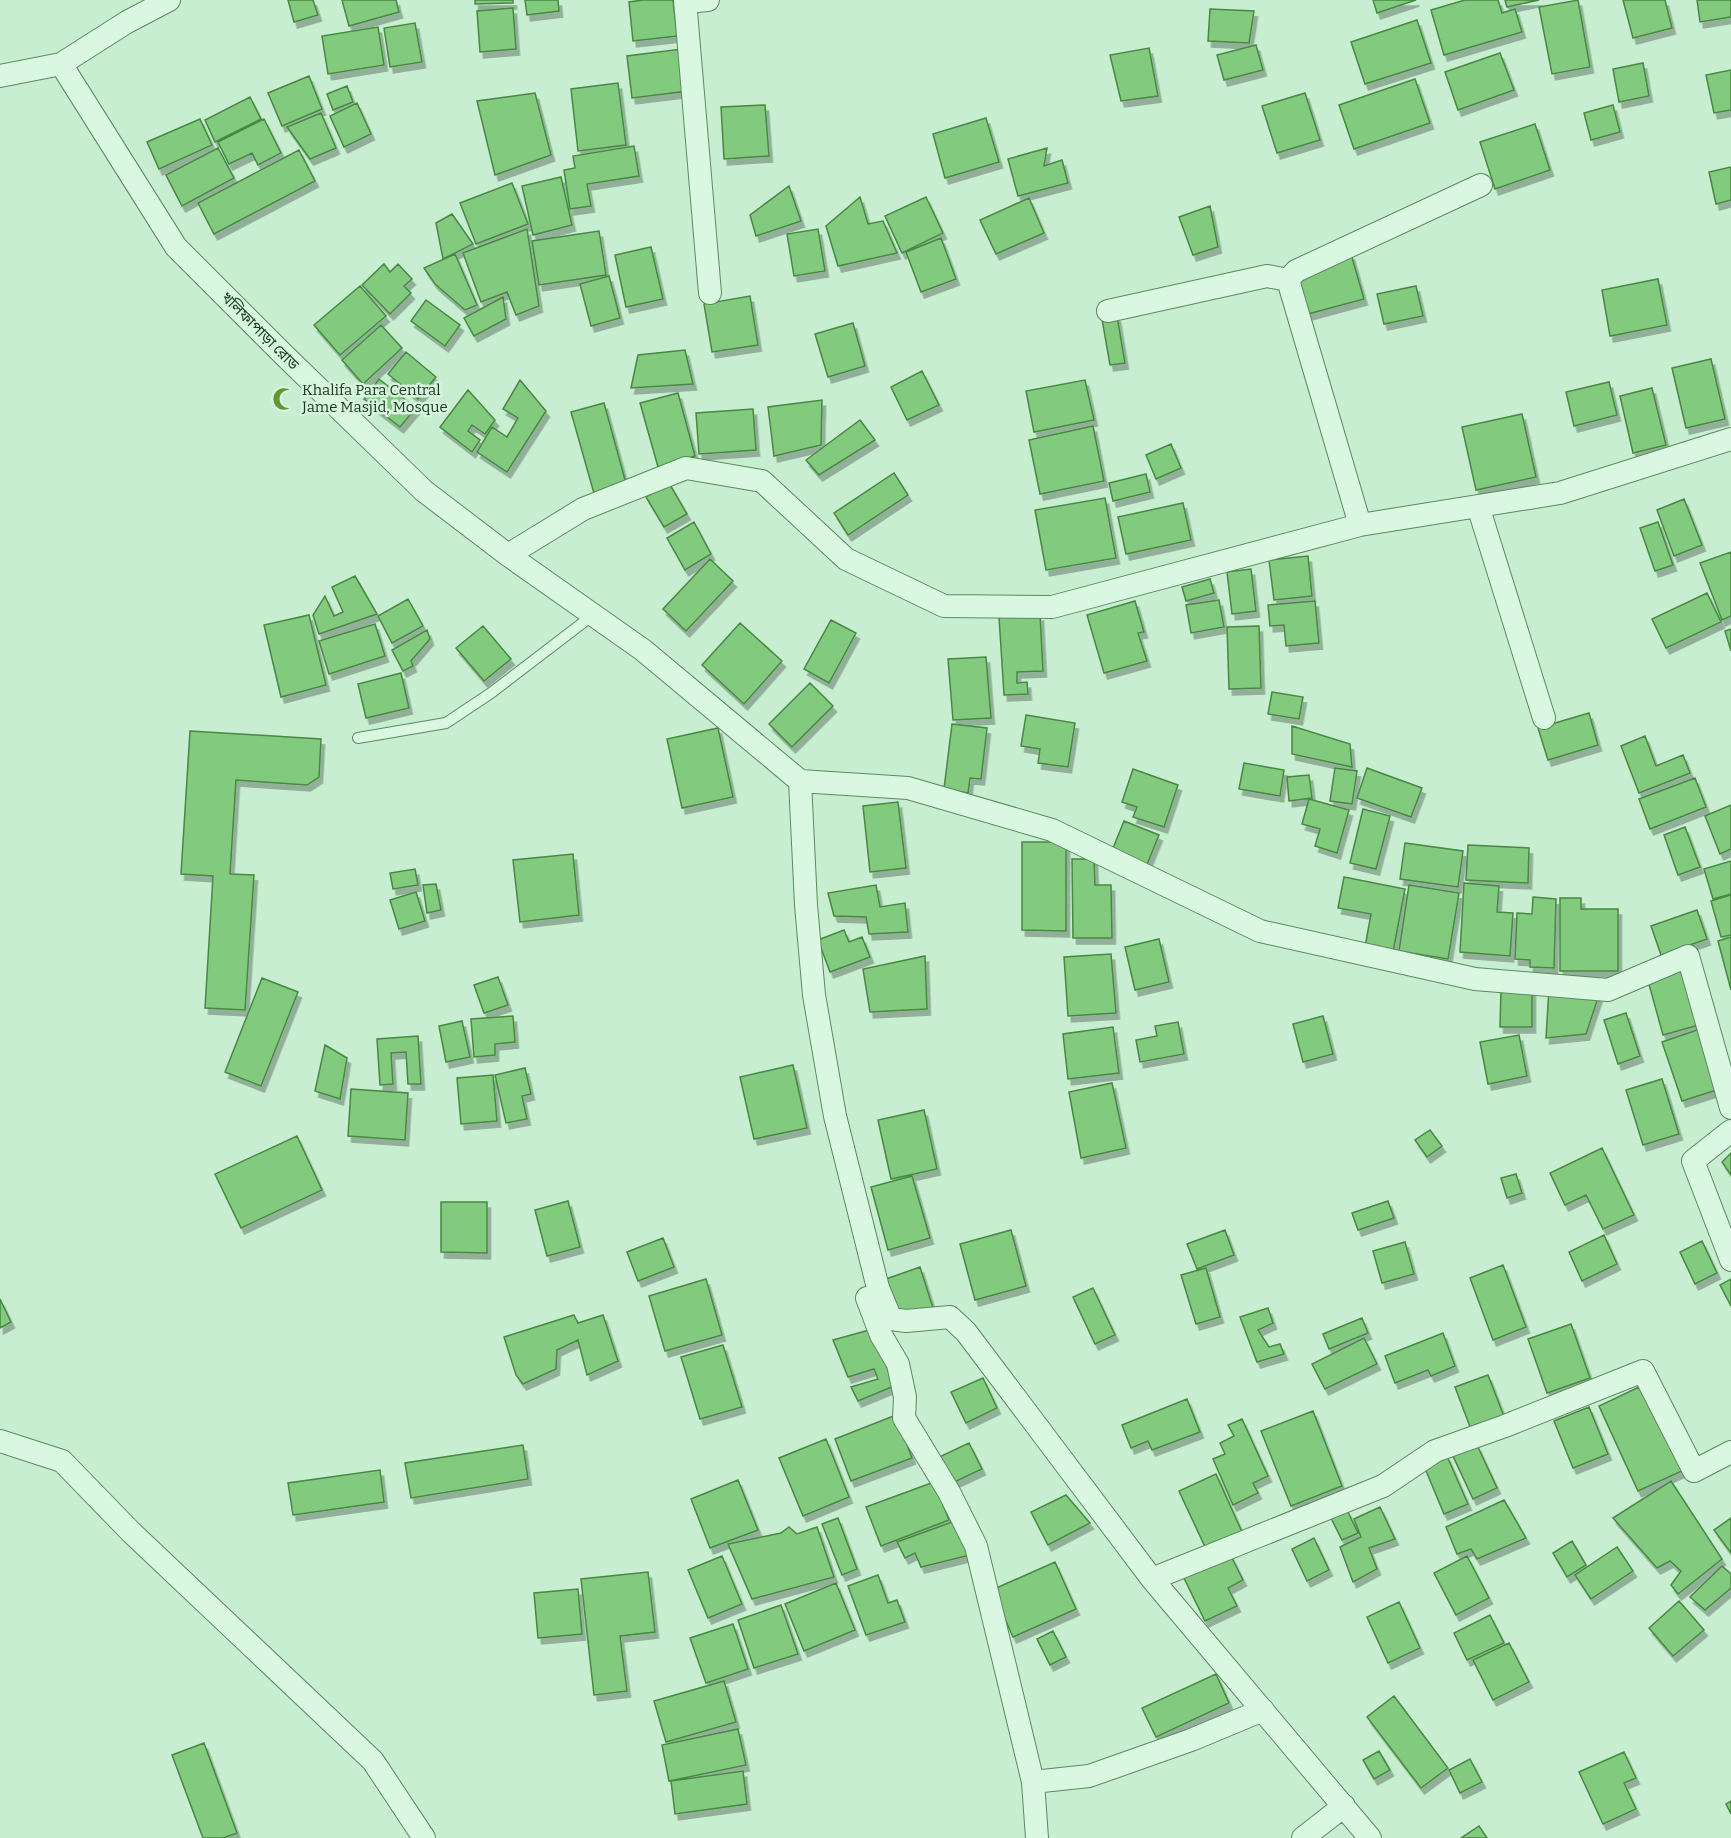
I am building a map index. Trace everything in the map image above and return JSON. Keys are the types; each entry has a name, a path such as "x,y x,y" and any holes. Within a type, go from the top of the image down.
{"street":[{"path":"0,76 61,64 125,11 169,0"},
{"path":"708,0 685,1 711,293"},
{"name":"খলিফাপাড়া রোড","path":"61,64 176,247 424,491 508,555 643,650 800,782"},
{"path":"1288,280 1296,271 1481,185"},
{"path":"1108,311 1267,276 1288,280"},
{"path":"1288,280 1360,525"},
{"path":"508,555 583,509 686,468 762,481 846,559 944,606 1052,607 1360,525 1560,493 1731,439"},
{"path":"1478,506 1544,718"},
{"path":"1370,1838 1152,1579 966,1332 950,1317 906,1321 891,1319 878,1288 835,1116 814,995 806,905 800,782 908,788 1052,830 1260,931 1475,980 1608,990 1688,956 1731,1108"},
{"path":"1731,1131 1693,1161 1731,1260"},
{"path":"878,1288 866,1294 881,1335 898,1364 905,1397 904,1418 949,1492 976,1546 1034,1782 1037,1838"},
{"path":"1152,1579 1383,1486 1435,1451 1643,1371 1694,1471 1731,1452"},
{"path":"0,1441 62,1461 131,1532 373,1761 424,1838"},
{"path":"1034,1782 1089,1776 1191,1740 1263,1710"},
{"path":"1303,1838 1344,1806"}],"lane":[{"path":"358,738 446,723 491,693 593,615"}],"building":[{"path":"288,0 313,0 318,15 294,22"},
{"path":"342,0 396,0 399,12 349,26"},
{"path":"475,0 513,0 513,3 475,4"},
{"path":"525,0 558,0 559,11 527,15"},
{"path":"673,0 677,36 633,41 629,2"},
{"path":"1373,0 1416,0 1377,13"},
{"path":"1465,0 1498,0 1502,13 1515,9 1522,32 1444,55 1431,10"},
{"path":"1505,0 1539,0 1507,7"},
{"path":"1578,0 1590,67 1552,74 1539,7"},
{"path":"1623,0 1665,0 1672,28 1633,38"},
{"path":"1697,0 1731,0 1731,17 1700,22"},
{"path":"513,8 516,49 480,52 477,11"},
{"path":"1210,9 1254,11 1249,43 1208,41"},
{"path":"1417,20 1431,63 1365,84 1351,42"},
{"path":"415,23 422,62 390,67 384,28"},
{"path":"378,27 384,65 328,74 322,36"},
{"path":"1256,45 1263,70 1224,80 1217,55"},
{"path":"1149,48 1158,96 1121,101 1110,55"},
{"path":"682,49 688,91 632,98 627,56"},
{"path":"1500,53 1514,90 1458,110 1445,72"},
{"path":"1643,63 1649,96 1619,102 1613,69"},
{"path":"1731,70 1731,110 1714,113 1706,75"},
{"path":"309,76 322,109 282,126 268,93"},
{"path":"1415,79 1430,123 1354,149 1339,105"},
{"path":"618,83 626,145 578,151 571,89"},
{"path":"347,86 353,102 333,110 327,94"},
{"path":"535,93 551,155 495,175 477,101"},
{"path":"1305,93 1320,140 1277,153 1262,106"},
{"path":"250,97 261,119 215,142 205,120"},
{"path":"357,103 371,134 344,147 330,116"},
{"path":"765,105 769,156 724,159 721,107"},
{"path":"1613,105 1620,132 1591,140 1584,113"},
{"path":"321,113 336,148 310,159 287,127"},
{"path":"986,118 999,162 945,178 933,134"},
{"path":"200,119 212,145 159,169 147,142"},
{"path":"264,119 281,153 258,165 252,153 229,164 218,142"},
{"path":"1535,124 1550,170 1495,189 1480,142"},
{"path":"634,146 639,176 587,184 591,206 570,209 564,170 575,168 573,156"},
{"path":"218,148 234,178 182,206 166,175"},
{"path":"1047,148 1044,166 1062,160 1068,183 1018,196 1008,159"},
{"path":"299,150 315,181 214,234 198,203"},
{"path":"1731,167 1731,200 1716,204 1709,172"},
{"path":"561,177 572,225 533,235 522,186"},
{"path":"512,183 528,224 476,244 460,203"},
{"path":"789,186 801,221 756,236 750,215"},
{"path":"860,197 868,224 883,221 897,253 838,266 826,226"},
{"path":"926,197 943,233 902,253 885,216"},
{"path":"1029,198 1044,233 996,254 980,220"},
{"path":"1210,206 1218,247 1193,255 1179,217"},
{"path":"452,214 473,244 443,259 436,223"},
{"path":"527,229 539,306 516,315 507,292 481,302 463,253"},
{"path":"818,229 825,271 794,276 787,234"},
{"path":"599,231 606,275 539,285 532,241"},
{"path":"941,238 956,279 921,292 906,252"},
{"path":"651,247 663,299 626,307 615,255"},
{"path":"455,254 477,305 465,310 435,284 424,268"},
{"path":"1351,254 1364,299 1308,314 1298,282"},
{"path":"384,264 390,272 398,264 412,279 404,286 411,293 390,314 362,285"},
{"path":"609,276 620,318 591,326 580,284"},
{"path":"1658,279 1667,325 1610,336 1602,290"},
{"path":"360,286 386,316 340,355 314,325"},
{"path":"1416,286 1423,316 1384,324 1377,294"},
{"path":"750,296 758,345 712,352 704,304"},
{"path":"503,297 506,319 474,336 464,318"},
{"path":"426,300 460,325 445,346 411,321"},
{"path":"1117,316 1125,363 1110,365 1102,319"},
{"path":"853,323 865,366 828,377 815,334"},
{"path":"381,325 402,348 363,384 342,360"},
{"path":"685,350 693,384 631,388 638,355"},
{"path":"406,352 436,377 418,399 388,374"},
{"path":"1711,359 1725,419 1686,428 1672,368"},
{"path":"922,371 939,405 907,420 891,387"},
{"path":"379,379 416,408 400,427 364,399"},
{"path":"520,380 546,411 507,472 477,452 492,427 507,437 518,418 503,409"},
{"path":"1085,380 1094,420 1034,432 1026,391"},
{"path":"1609,382 1617,415 1574,426 1566,392"},
{"path":"1652,388 1666,445 1633,453 1620,396"},
{"path":"468,390 495,420 485,434 472,425 468,431 480,440 472,452 440,427"},
{"path":"678,393 695,456 658,467 640,403"},
{"path":"822,400 821,445 774,456 768,407"},
{"path":"604,403 627,487 595,497 571,412"},
{"path":"753,409 756,450 699,454 696,413"},
{"path":"1522,414 1536,477 1476,490 1462,427"},
{"path":"860,420 875,440 819,475 806,460"},
{"path":"1093,426 1104,481 1040,494 1029,440"},
{"path":"1171,444 1181,468 1156,479 1146,455"},
{"path":"894,473 908,495 848,535 834,513"},
{"path":"1146,474 1150,492 1113,501 1109,483"},
{"path":"669,483 687,514 664,527 646,497"},
{"path":"1105,498 1116,558 1046,570 1035,510"},
{"path":"1684,499 1702,545 1674,556 1657,510"},
{"path":"1183,503 1191,540 1126,554 1118,517"},
{"path":"694,522 711,554 685,570 667,538"},
{"path":"1658,522 1673,565 1655,571 1640,528"},
{"path":"1731,552 1731,616 1722,620 1700,563"},
{"path":"1308,556 1312,596 1274,600 1269,560"},
{"path":"710,559 733,581 686,631 663,609"},
{"path":"1251,569 1256,611 1232,614 1227,572"},
{"path":"355,576 377,614 319,634 313,615 325,596 334,616 343,612 332,587"},
{"path":"1210,579 1214,593 1186,601 1182,587"},
{"path":"1707,593 1721,622 1666,648 1652,619"},
{"path":"408,599 423,626 392,643 378,616"},
{"path":"1219,600 1224,627 1191,633 1186,605"},
{"path":"1135,601 1144,632 1138,633 1147,661 1104,673 1087,615"},
{"path":"1315,601 1319,643 1286,646 1284,625 1270,626 1268,605"},
{"path":"309,615 326,685 281,697 264,625"},
{"path":"1040,615 1043,671 1017,672 1017,683 1027,682 1028,694 1004,695 999,617"},
{"path":"831,620 856,633 829,683 804,669"},
{"path":"740,623 782,661 744,704 702,665"},
{"path":"375,624 385,656 329,674 319,641"},
{"path":"483,626 511,659 484,681 456,648"},
{"path":"1259,626 1261,688 1229,689 1227,627"},
{"path":"1731,629 1731,651 1725,631"},
{"path":"427,630 430,639 411,661 413,666 403,671 392,650"},
{"path":"986,657 991,718 953,720 948,659"},
{"path":"401,673 409,708 366,718 358,684"},
{"path":"810,683 833,706 792,747 769,724"},
{"path":"1272,692 1303,697 1299,719 1268,714"},
{"path":"1589,713 1598,745 1548,760 1538,728"},
{"path":"1026,715 1075,723 1068,767 1038,763 1040,749 1021,746"},
{"path":"952,724 987,728 981,779 970,778 968,793 944,789"},
{"path":"1292,726 1350,744 1352,767 1292,754"},
{"path":"718,728 733,797 682,808 667,739"},
{"path":"190,731 321,739 319,777 307,785 236,780 230,874 254,875 245,1010 205,1008 213,876 181,874"},
{"path":"1645,736 1656,766 1683,755 1690,773 1639,793 1621,746"},
{"path":"1244,763 1284,770 1280,796 1239,789"},
{"path":"1335,768 1357,771 1352,804 1330,801"},
{"path":"1367,768 1422,788 1411,817 1357,798"},
{"path":"1133,769 1178,785 1164,827 1133,817 1137,807 1122,802"},
{"path":"1309,775 1312,798 1289,801 1287,777"},
{"path":"1695,778 1706,807 1650,829 1639,799"},
{"path":"1309,799 1349,810 1337,853 1315,846 1320,829 1302,824"},
{"path":"898,802 906,868 870,872 863,806"},
{"path":"1731,805 1731,849 1720,854 1705,816"},
{"path":"1363,809 1390,816 1376,869 1350,863"},
{"path":"1124,821 1159,835 1146,867 1111,853"},
{"path":"1685,827 1700,867 1678,875 1664,835"},
{"path":"1022,842 1066,842 1066,931 1022,930"},
{"path":"1405,843 1463,851 1458,887 1400,879"},
{"path":"1468,845 1529,848 1528,883 1466,880"},
{"path":"573,854 579,915 520,922 513,860"},
{"path":"1072,859 1094,859 1095,885 1111,885 1112,938 1073,938"},
{"path":"1731,861 1731,894 1713,899 1704,869"},
{"path":"415,869 418,885 393,889 390,873"},
{"path":"1344,877 1405,889 1393,952 1365,947 1371,914 1338,908"},
{"path":"1464,883 1499,886 1497,912 1513,913 1510,956 1460,952"},
{"path":"436,884 441,910 427,913 423,885"},
{"path":"876,885 880,907 905,903 908,932 869,934 866,917 834,916 828,893"},
{"path":"1409,885 1459,893 1448,959 1399,951"},
{"path":"416,892 425,921 399,929 390,900"},
{"path":"1731,895 1731,935 1721,937 1711,901"},
{"path":"1533,897 1556,899 1554,968 1530,967 1530,960 1515,959 1517,913 1532,914"},
{"path":"1560,898 1581,898 1581,909 1618,909 1618,971 1560,971"},
{"path":"1697,910 1707,939 1661,955 1651,926"},
{"path":"844,930 849,942 862,937 870,957 830,972 818,940"},
{"path":"1731,937 1731,990 1718,941"},
{"path":"1159,939 1169,982 1135,990 1125,947"},
{"path":"1111,954 1116,1013 1068,1016 1064,957"},
{"path":"925,956 927,1009 870,1012 863,969"},
{"path":"1684,967 1699,1025 1663,1035 1647,977"},
{"path":"498,977 508,1005 484,1013 474,985"},
{"path":"262,978 298,992 261,1086 225,1072"},
{"path":"1501,988 1532,988 1532,1027 1500,1027"},
{"path":"1549,988 1600,992 1586,1034 1546,1038"},
{"path":"1626,1013 1640,1056 1618,1064 1604,1020"},
{"path":"513,1016 515,1042 495,1044 495,1055 474,1057 471,1019"},
{"path":"1323,1016 1333,1054 1303,1062 1293,1024"},
{"path":"462,1021 470,1057 446,1062 439,1026"},
{"path":"1178,1022 1184,1054 1140,1062 1136,1040 1157,1036 1155,1026"},
{"path":"1113,1027 1119,1073 1068,1079 1063,1034"},
{"path":"1700,1029 1720,1089 1682,1101 1662,1042"},
{"path":"1519,1035 1527,1076 1488,1084 1480,1042"},
{"path":"418,1036 421,1084 408,1084 406,1052 391,1053 393,1084 380,1085 377,1039"},
{"path":"325,1045 347,1058 340,1099 315,1091"},
{"path":"793,1065 807,1128 754,1139 740,1077"},
{"path":"525,1068 531,1094 522,1096 527,1119 506,1123 495,1075"},
{"path":"493,1075 497,1121 461,1124 457,1078"},
{"path":"1662,1079 1679,1134 1643,1145 1626,1090"},
{"path":"1112,1083 1126,1148 1081,1158 1069,1092"},
{"path":"351,1089 408,1093 405,1140 348,1136"},
{"path":"924,1110 937,1169 891,1179 878,1120"},
{"path":"1430,1130 1442,1146 1427,1157 1415,1140"},
{"path":"297,1136 322,1190 241,1228 215,1174"},
{"path":"1602,1148 1634,1215 1603,1229 1586,1195 1565,1205 1550,1173"},
{"path":"1731,1153 1731,1175 1722,1162"},
{"path":"1516,1174 1522,1193 1507,1198 1501,1178"},
{"path":"912,1176 930,1238 888,1250 871,1187"},
{"path":"568,1201 580,1247 547,1256 535,1210"},
{"path":"1388,1201 1394,1218 1358,1230 1352,1213"},
{"path":"441,1202 487,1202 487,1253 441,1252"},
{"path":"1011,1230 1026,1286 975,1300 960,1244"},
{"path":"1225,1230 1234,1255 1197,1269 1187,1244"},
{"path":"1604,1235 1617,1264 1582,1281 1569,1252"},
{"path":"663,1238 674,1267 638,1281 627,1252"},
{"path":"1702,1241 1717,1273 1695,1284 1680,1252"},
{"path":"1405,1242 1414,1274 1382,1283 1373,1251"},
{"path":"1503,1265 1526,1327 1493,1340 1470,1278"},
{"path":"920,1267 934,1311 897,1313 886,1279"},
{"path":"1206,1268 1220,1317 1196,1324 1181,1275"},
{"path":"706,1279 722,1335 665,1351 649,1296"},
{"path":"1731,1279 1731,1306 1720,1285"},
{"path":"1093,1288 1115,1335 1095,1344 1073,1297"},
{"path":"0,1299 11,1322 0,1328"},
{"path":"1268,1308 1273,1323 1258,1330 1269,1347 1280,1344 1284,1354 1257,1362 1240,1317"},
{"path":"574,1315 578,1323 603,1315 618,1361 587,1375 578,1340 557,1350 556,1369 523,1384 516,1375 504,1337"},
{"path":"1362,1318 1368,1333 1329,1349 1323,1334"},
{"path":"1571,1324 1590,1378 1547,1393 1528,1339"},
{"path":"873,1329 894,1386 858,1401 851,1387 878,1379 874,1369 848,1377 833,1340"},
{"path":"1443,1333 1455,1366 1431,1376 1428,1370 1395,1383 1385,1356"},
{"path":"1364,1338 1377,1364 1325,1389 1312,1364"},
{"path":"723,1345 742,1407 700,1419 681,1357"},
{"path":"1488,1375 1505,1419 1472,1432 1455,1387"},
{"path":"983,1378 997,1408 966,1423 951,1392"},
{"path":"1639,1387 1682,1471 1638,1491 1599,1406"},
{"path":"1187,1399 1200,1432 1152,1450 1148,1441 1131,1448 1122,1425"},
{"path":"1589,1407 1608,1454 1573,1468 1554,1421"},
{"path":"1313,1411 1342,1486 1291,1506 1261,1431"},
{"path":"896,1415 912,1458 851,1481 835,1439"},
{"path":"1242,1419 1268,1476 1253,1483 1258,1493 1233,1505 1213,1459 1225,1454 1220,1443 1234,1436 1228,1425"},
{"path":"826,1439 849,1497 803,1516 779,1458"},
{"path":"969,1443 982,1469 950,1484 937,1458"},
{"path":"523,1445 528,1479 411,1498 405,1463"},
{"path":"1477,1445 1497,1488 1473,1499 1453,1456"},
{"path":"1447,1456 1468,1504 1444,1514 1424,1466"},
{"path":"380,1470 384,1502 293,1515 288,1483"},
{"path":"1216,1474 1242,1532 1206,1549 1179,1491"},
{"path":"738,1480 758,1530 710,1548 691,1499"},
{"path":"1671,1481 1722,1559 1678,1594 1671,1585 1681,1571 1670,1561 1657,1568 1613,1518"},
{"path":"934,1482 949,1520 881,1546 866,1507"},
{"path":"1066,1495 1090,1523 1048,1545 1031,1512"},
{"path":"1504,1500 1526,1538 1477,1559 1471,1549 1457,1554 1446,1527"},
{"path":"1380,1507 1395,1539 1369,1548 1377,1569 1353,1582 1340,1547 1361,1537 1354,1519"},
{"path":"1347,1510 1358,1533 1342,1540 1331,1518"},
{"path":"838,1518 857,1569 842,1575 822,1524"},
{"path":"1731,1518 1731,1553 1714,1530"},
{"path":"955,1521 970,1555 921,1567 915,1553 905,1558 897,1542"},
{"path":"789,1527 797,1534 817,1527 834,1577 752,1599 728,1544 781,1533"},
{"path":"1314,1538 1329,1570 1307,1581 1292,1549"},
{"path":"1572,1541 1586,1565 1567,1577 1553,1553"},
{"path":"1617,1547 1633,1571 1591,1599 1575,1575"},
{"path":"1230,1554 1243,1580 1228,1588 1237,1606 1205,1621 1183,1576"},
{"path":"722,1556 742,1604 708,1618 688,1570"},
{"path":"1467,1556 1489,1598 1456,1615 1434,1573"},
{"path":"1055,1562 1076,1609 1013,1637 992,1590"},
{"path":"1722,1566 1731,1574 1731,1588 1705,1610 1690,1597"},
{"path":"648,1572 655,1632 620,1636 627,1691 594,1695 581,1579"},
{"path":"878,1575 888,1603 897,1600 905,1622 866,1635 848,1586"},
{"path":"836,1583 855,1630 804,1651 785,1604"},
{"path":"578,1589 582,1634 538,1638 534,1593"},
{"path":"1679,1601 1704,1630 1673,1656 1649,1628"},
{"path":"1399,1602 1420,1648 1388,1663 1367,1617"},
{"path":"781,1605 798,1654 754,1668 738,1620"},
{"path":"1490,1615 1504,1643 1467,1660 1454,1633"},
{"path":"733,1624 748,1669 706,1683 690,1638"},
{"path":"1053,1631 1066,1657 1050,1665 1037,1639"},
{"path":"1509,1643 1529,1682 1493,1700 1473,1660"},
{"path":"1216,1674 1229,1703 1156,1737 1142,1708"},
{"path":"724,1681 736,1722 666,1742 654,1701"},
{"path":"1394,1696 1448,1768 1421,1788 1367,1717"},
{"path":"738,1729 746,1765 669,1781 662,1745"},
{"path":"204,1743 237,1833 223,1838 203,1838 172,1755"},
{"path":"1379,1751 1390,1770 1374,1779 1363,1760"},
{"path":"1624,1752 1636,1778 1624,1783 1636,1809 1603,1824 1579,1772"},
{"path":"1470,1759 1482,1782 1460,1793 1449,1770"},
{"path":"743,1771 747,1804 675,1814 671,1781"},
{"path":"1731,1801 1731,1814 1726,1804"},
{"path":"1479,1826 1487,1838 1461,1838"}],"place":[{"name":"Khalifa Para Central Jame Masjid, Mosque","path":"284,399"}]}
